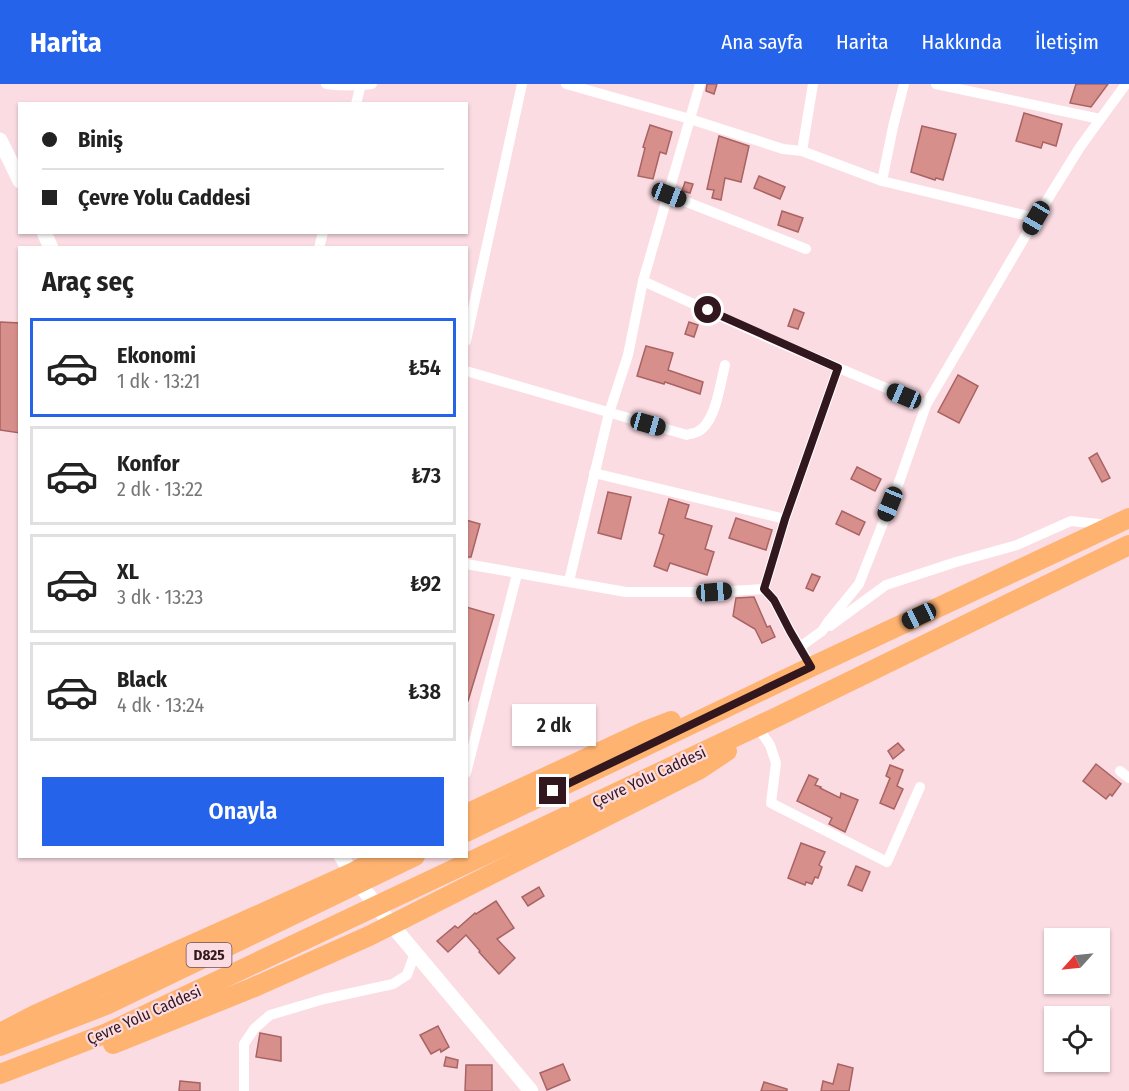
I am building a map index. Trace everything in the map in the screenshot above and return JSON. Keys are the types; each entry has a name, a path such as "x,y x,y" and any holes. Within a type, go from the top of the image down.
{"highway":[{"name":"Çevre Yolu Caddesi","path":"468,831 1121,522"},
{"name":"Çevre Yolu Caddesi","path":"0,1074 107,1033 777,717 1129,545"},
{"path":"468,813 645,731 811,667"},
{"path":"0,1083 66,1063 99,1050 252,988 369,936 388,920 700,769 777,717"},
{"path":"0,1033 378,858"},
{"name":"Çevre Yolu Caddesi","path":"0,1046 106,1005 411,858"}],"street":[{"path":"326,84 341,86 372,84"},
{"path":"468,332 522,84"},
{"path":"566,84 690,119 783,149 802,151 882,181 1036,218"},
{"path":"569,582 609,413 628,355 643,281 700,84"},
{"path":"802,151 813,84"},
{"path":"882,181 904,84"},
{"path":"936,84 1100,119"},
{"path":"822,631 859,584 926,405 1080,147 1126,84"},
{"path":"356,102 360,85"},
{"path":"0,140 18,177"},
{"path":"669,195 806,249"},
{"path":"643,281 772,340 926,405"},
{"path":"468,372 687,435 697,433 707,424 714,411 725,365"},
{"path":"764,589 785,519 838,368"},
{"path":"594,473 785,519"},
{"path":"800,647 886,585 1017,545 1071,521 1121,522"},
{"path":"468,564 626,592 714,592 764,589"},
{"path":"468,765 517,574"},
{"path":"764,589 774,600 811,667"},
{"path":"759,729 770,745 776,763 771,803 887,862 920,787"},
{"path":"350,870 415,953 531,1091"},
{"path":"244,1091 244,1044 254,1029 270,1015 324,999 393,984 407,975 415,953"}],"building":[{"path":"707,84 717,84 714,94 706,91"},
{"path":"1076,84 1108,84 1091,107 1070,103"},
{"path":"1024,113 1062,124 1056,146 1043,142 1041,148 1016,141"},
{"path":"650,125 672,132 666,154 660,152 653,179 638,176"},
{"path":"922,126 956,134 943,180 936,178 935,180 911,172"},
{"path":"719,136 749,146 741,182 725,178 721,200 712,198 714,190 707,189"},
{"path":"759,176 785,187 780,199 754,188"},
{"path":"685,182 693,184 690,193 682,191"},
{"path":"782,211 803,218 798,232 778,225"},
{"path":"794,309 804,313 798,329 788,326"},
{"path":"0,322 18,323 18,433 0,430"},
{"path":"689,322 698,325 694,337 685,334"},
{"path":"646,346 673,353 668,370 703,382 700,394 665,382 664,384 637,376"},
{"path":"958,375 978,386 959,423 938,412"},
{"path":"1097,453 1110,478 1102,482 1089,458"},
{"path":"857,467 881,479 875,491 851,479"},
{"path":"608,492 631,497 621,539 598,533"},
{"path":"669,499 689,505 685,518 712,526 705,549 714,552 707,575 670,563 667,571 654,566 664,535 659,533"},
{"path":"842,511 865,522 859,535 836,524"},
{"path":"736,518 772,530 766,550 729,538"},
{"path":"468,521 480,524 471,557 468,557"},
{"path":"812,574 820,577 813,591 806,588"},
{"path":"754,597 767,627 770,626 775,637 762,643 755,629 733,616 736,598"},
{"path":"468,608 494,615 468,701"},
{"path":"898,743 904,750 893,759 888,751"},
{"path":"1096,764 1121,784 1112,796 1110,794 1106,799 1083,781"},
{"path":"890,765 903,770 897,786 903,789 894,809 880,803 890,778 886,776"},
{"path":"809,775 818,779 815,785 820,788 840,798 841,793 858,800 845,832 829,824 832,818 797,801"},
{"path":"801,843 825,852 819,865 822,867 818,878 815,877 812,884 806,882 805,885 788,878"},
{"path":"856,866 870,872 862,891 848,885"},
{"path":"539,887 544,896 528,906 522,897"},
{"path":"496,901 514,928 497,939 515,958 499,974 466,935 448,952 437,941 455,926 458,928 475,913"},
{"path":"438,1026 449,1047 431,1054 420,1035"},
{"path":"260,1033 281,1037 281,1061 256,1057"},
{"path":"446,1057 458,1060 457,1068 444,1066"},
{"path":"563,1064 570,1080 547,1090 540,1073"},
{"path":"838,1064 853,1068 849,1091 821,1091 823,1081 833,1084"},
{"path":"466,1065 492,1065 492,1091 465,1091"},
{"path":"180,1081 200,1083 200,1091 179,1091"},
{"path":"764,1082 787,1089 787,1091 761,1091"}],"route":[{"path":"553,791 811,667 774,600 764,589 785,519 838,368 708,310"}]}
